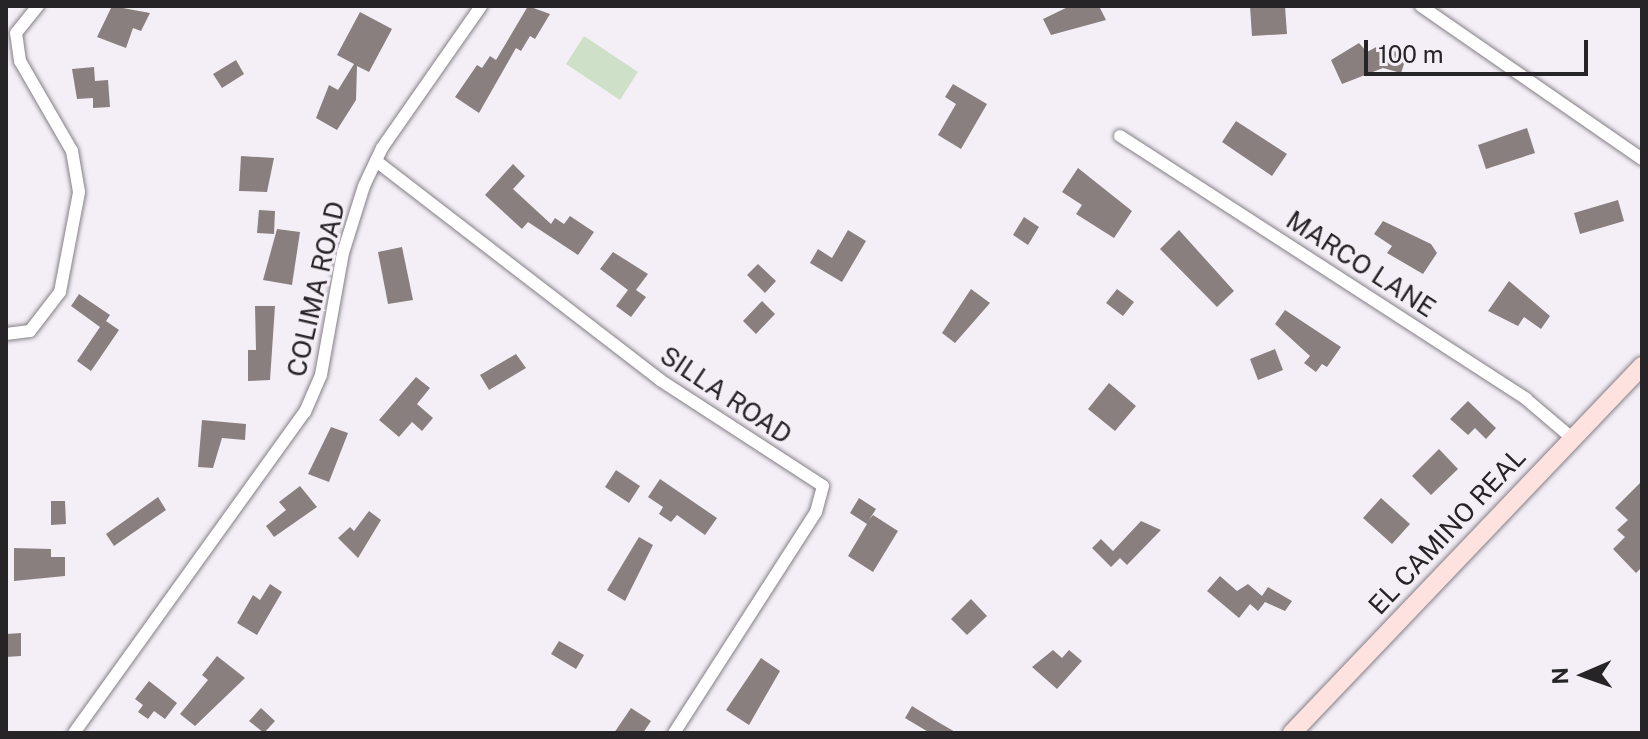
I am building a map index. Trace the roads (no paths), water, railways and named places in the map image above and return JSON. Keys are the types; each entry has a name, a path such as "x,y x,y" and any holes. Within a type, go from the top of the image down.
{"main road":[{"name":"EL CAMINO REAL","path":"1292,733 1642,366"}],"street":[{"path":"6,334 30,331 60,292 79,192 72,151 20,61 16,33 38,6"},
{"name":"COLIMA ROAD","path":"74,733 305,412 321,375 343,253 376,161 481,6"},
{"path":"1421,6 1642,159"},
{"name":"MARCO LANE","path":"1120,136 1526,399 1572,438"},
{"name":"SILLA ROAD","path":"376,161 660,380 823,486 816,512 674,733"}]}
